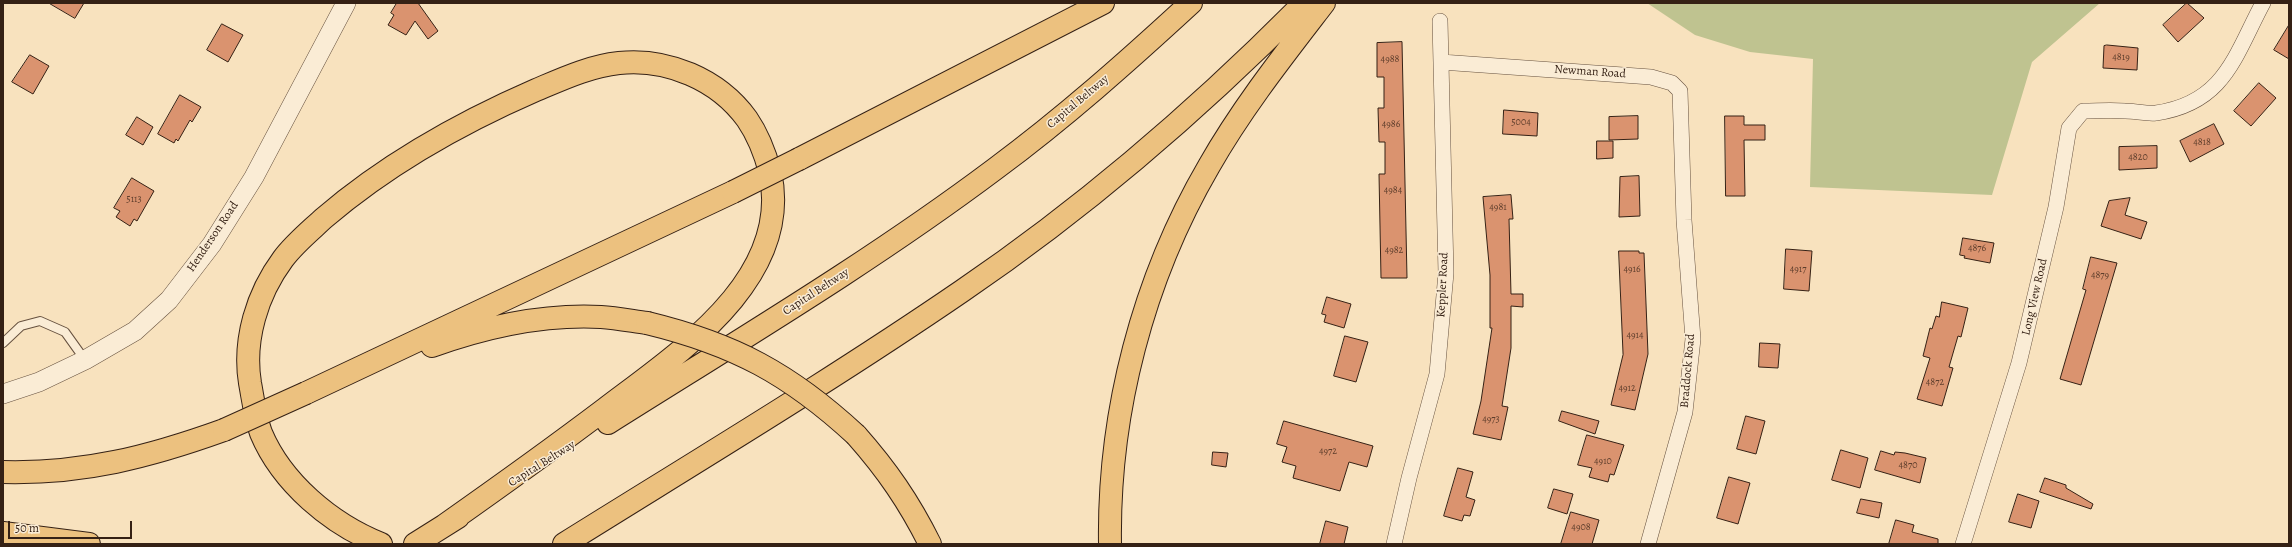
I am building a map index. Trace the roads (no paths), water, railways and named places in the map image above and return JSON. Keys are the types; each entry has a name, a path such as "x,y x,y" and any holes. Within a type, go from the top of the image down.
{"highway":[{"path":"3,472 47,473 115,464 170,450 224,430 306,394 733,192 1103,3"},
{"name":"Capital Beltway","path":"415,544 830,283 917,225 996,169 1079,103 1191,3"},
{"path":"564,544 832,376 964,290 1128,164 1202,100 1304,3"},
{"path":"1110,544 1112,471 1122,405 1136,338 1156,278 1209,166 1239,118 1324,3"},
{"path":"381,544 367,538 335,519 311,500 290,479 273,457 260,430 248,369 249,337 257,308 269,280 285,256 339,205 395,165 438,138 497,107 554,82 598,66 621,62 658,64 688,73 728,98 744,115 756,133 766,157 773,187 772,214 765,244 752,270 738,294 721,314 677,354 564,440 445,525"},
{"path":"306,394 449,340 504,326 552,319 600,317 647,323 686,332 722,345 759,362 789,380 827,407 856,435 884,466 910,505 930,544"},
{"path":"584,544 832,376"},
{"path":"3,533 89,544"}],"street":[{"name":"Henderson Road","path":"3,394 39,382 85,360 135,331 169,300 212,244 254,176 346,3"},
{"name":"Long View Road","path":"1964,544 2019,363 2056,207 2068,128 2083,111 2126,111 2146,113 2176,108 2211,90 2223,78 2238,56 2263,3"},
{"name":"Keppler Road","path":"1394,544 1409,478 1437,374 1446,273 1440,21"},
{"name":"Newman Road","path":"1441,62 1651,77 1672,83 1680,91 1680,145"},
{"name":"Braddock Road","path":"1648,544 1685,412 1693,339 1680,145"}],"lane":[{"path":"3,343 21,326 40,321 65,332 85,360"}]}
